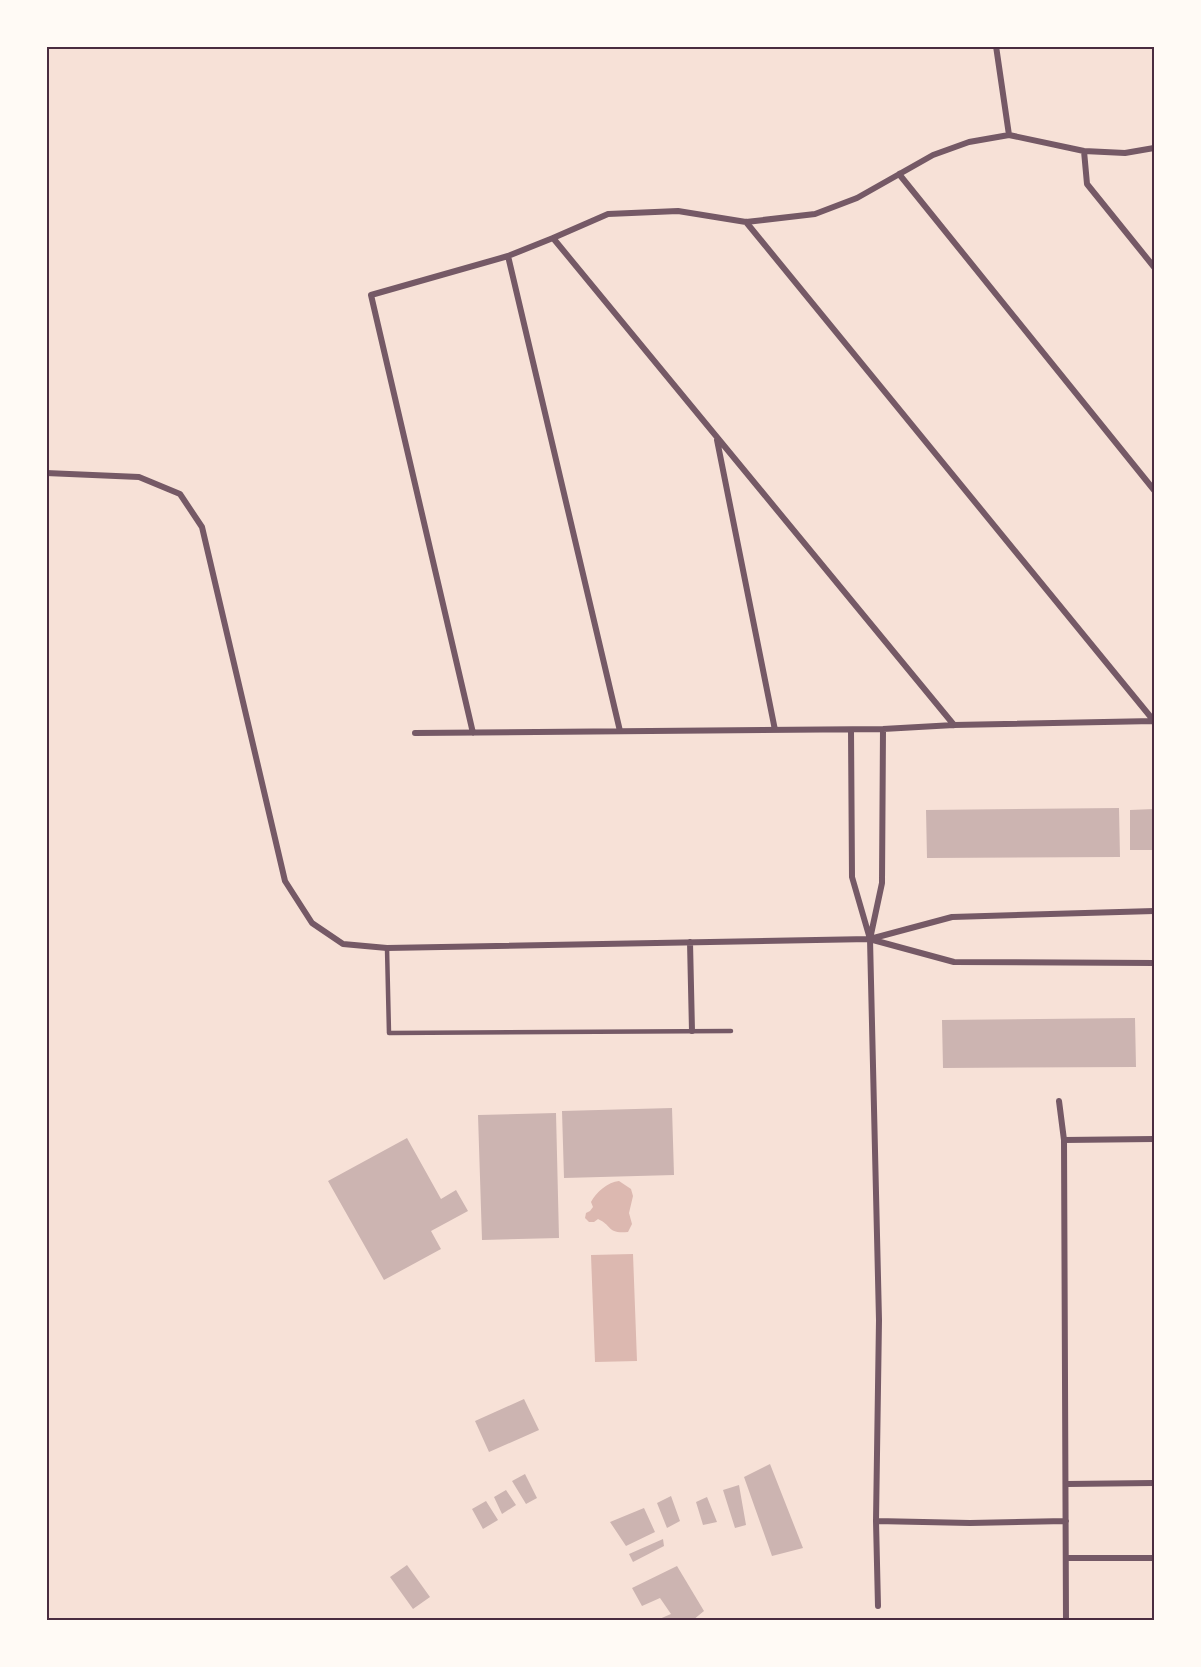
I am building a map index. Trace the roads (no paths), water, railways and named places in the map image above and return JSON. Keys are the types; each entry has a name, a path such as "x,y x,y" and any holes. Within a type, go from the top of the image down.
{"street":[{"path":"996,46 1009,135"},
{"path":"473,733 370,295 508,255 608,214 678,211 746,222 815,214 856,198 933,154 969,142 1009,135 1083,151 1125,153 1155,148"},
{"path":"1083,151 1087,184 1155,267"},
{"path":"899,174 1155,490"},
{"path":"746,222 1154,721"},
{"path":"553,238 954,725"},
{"path":"508,255 620,731"},
{"path":"717,437 776,730"},
{"path":"46,473 139,477 180,494 202,526 285,881 312,923 343,944 387,948 870,939 952,917 1155,911"},
{"path":"415,733 852,730 954,725 1154,721"},
{"path":"878,1606 876,1521 879,1320 870,939 882,883 883,729"},
{"path":"852,730 852,877 870,939"},
{"path":"870,939 954,962 1155,963"},
{"path":"690,942 692,1031"},
{"path":"1059,1101 1064,1140 1066,1620"},
{"path":"1064,1140 1155,1139"},
{"path":"1067,1484 1155,1483"},
{"path":"876,1521 970,1523 1066,1521"},
{"path":"1066,1558 1155,1558"}],"lane":[{"path":"387,948 388,1033 731,1031"}]}
